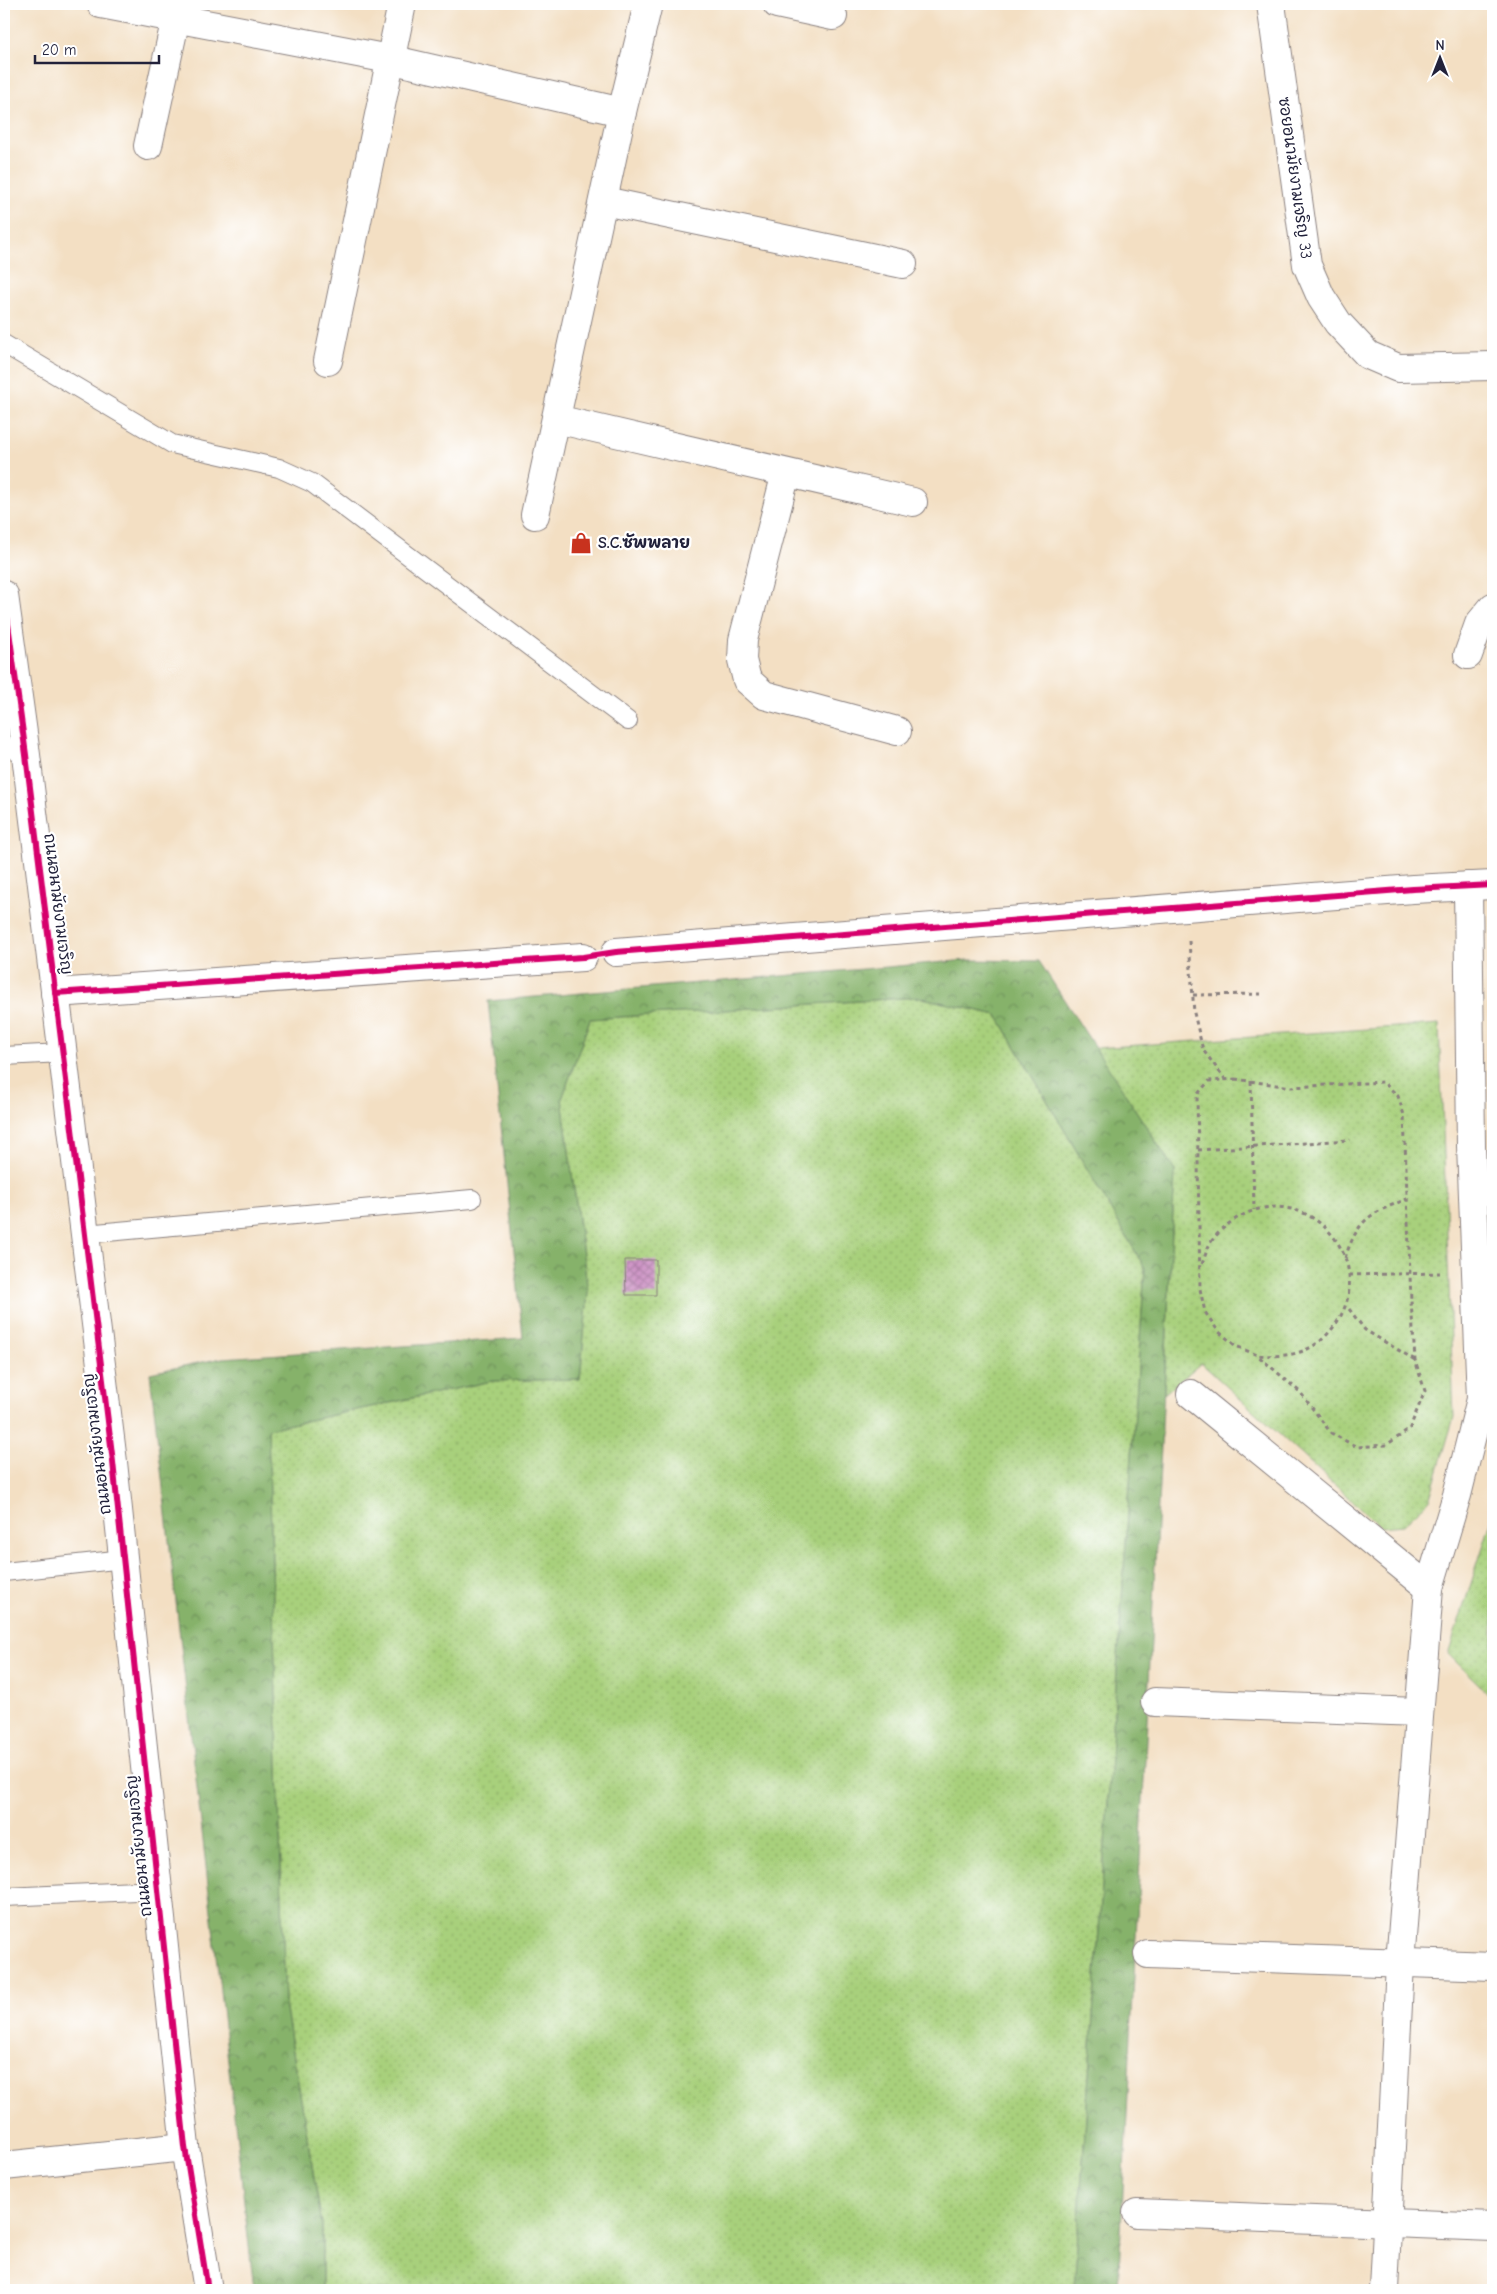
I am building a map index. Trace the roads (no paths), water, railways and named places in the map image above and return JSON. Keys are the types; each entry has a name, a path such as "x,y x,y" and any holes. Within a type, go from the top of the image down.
{"street":[{"path":"100,4 177,11 622,112"},
{"path":"328,361 389,59 402,4"},
{"path":"535,515 622,112 648,4"},
{"path":"777,4 833,16"},
{"name":"ซอยอนามัยงามเจริญ 33","path":"1271,4 1307,265 1321,297 1338,323 1368,355 1398,368 1493,366"},
{"path":"148,146 177,11"},
{"path":"604,201 903,264"},
{"path":"556,419 913,502"},
{"path":"786,473 744,640 742,660 747,680 764,695 897,731"},
{"name":"ถนนอนามัยงามเจริญ","path":"4,595 15,750 55,993 124,1559 185,2147 208,2290"},
{"path":"1468,655 1478,624 1493,607"},
{"path":"616,952 1481,886 1482,1145 1476,1272 1487,1399 1428,1588 1400,1963 1384,2290"},
{"path":"55,993 583,957"},
{"path":"1191,1394 1428,1588"},
{"path":"1155,1702 1418,1712"},
{"path":"1148,1954 1493,1966"},
{"path":"4,2166 185,2147"},
{"path":"1137,2213 1493,2228"}],"lane":[{"path":"4,344 172,444 279,468 312,483 628,721"},
{"path":"4,1056 62,1053"},
{"path":"85,1234 472,1199"},
{"path":"4,1572 124,1559"},
{"path":"4,1898 158,1890"}],"place":[{"name":"S.C.ซัพพลาย","path":"581,543"}]}
